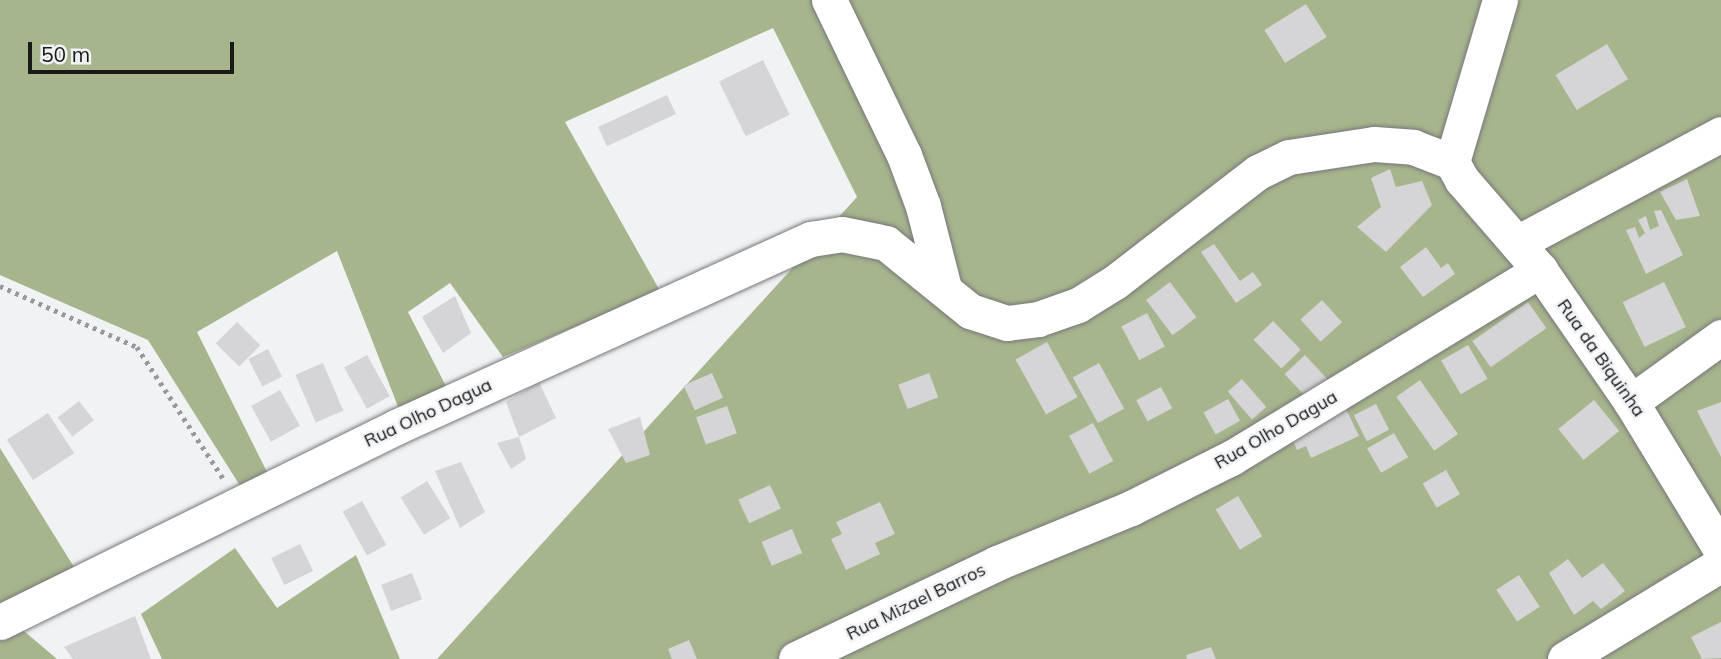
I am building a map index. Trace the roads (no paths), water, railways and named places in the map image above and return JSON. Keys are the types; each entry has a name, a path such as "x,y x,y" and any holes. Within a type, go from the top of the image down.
{"street":[{"path":"829,0 904,155 923,206 944,288 970,311 1007,323 1038,319 1078,305 1115,282 1258,172 1289,157 1374,144 1413,147 1457,171 1500,0"},
{"path":"1517,243 1721,134"},
{"name":"Rua da Biquinha","path":"1457,171 1540,270 1632,402 1719,545"},
{"name":"Rua Olho Dagua","path":"0,622 396,427 811,239 865,235 886,243 944,288"},
{"name":"Rua Olho Dagua","path":"998,563 1131,508 1231,458 1540,270"},
{"path":"1632,402 1721,337"},
{"path":"1565,659 1719,545"},
{"name":"Rua Mizael Barros","path":"796,659 998,563"}]}
